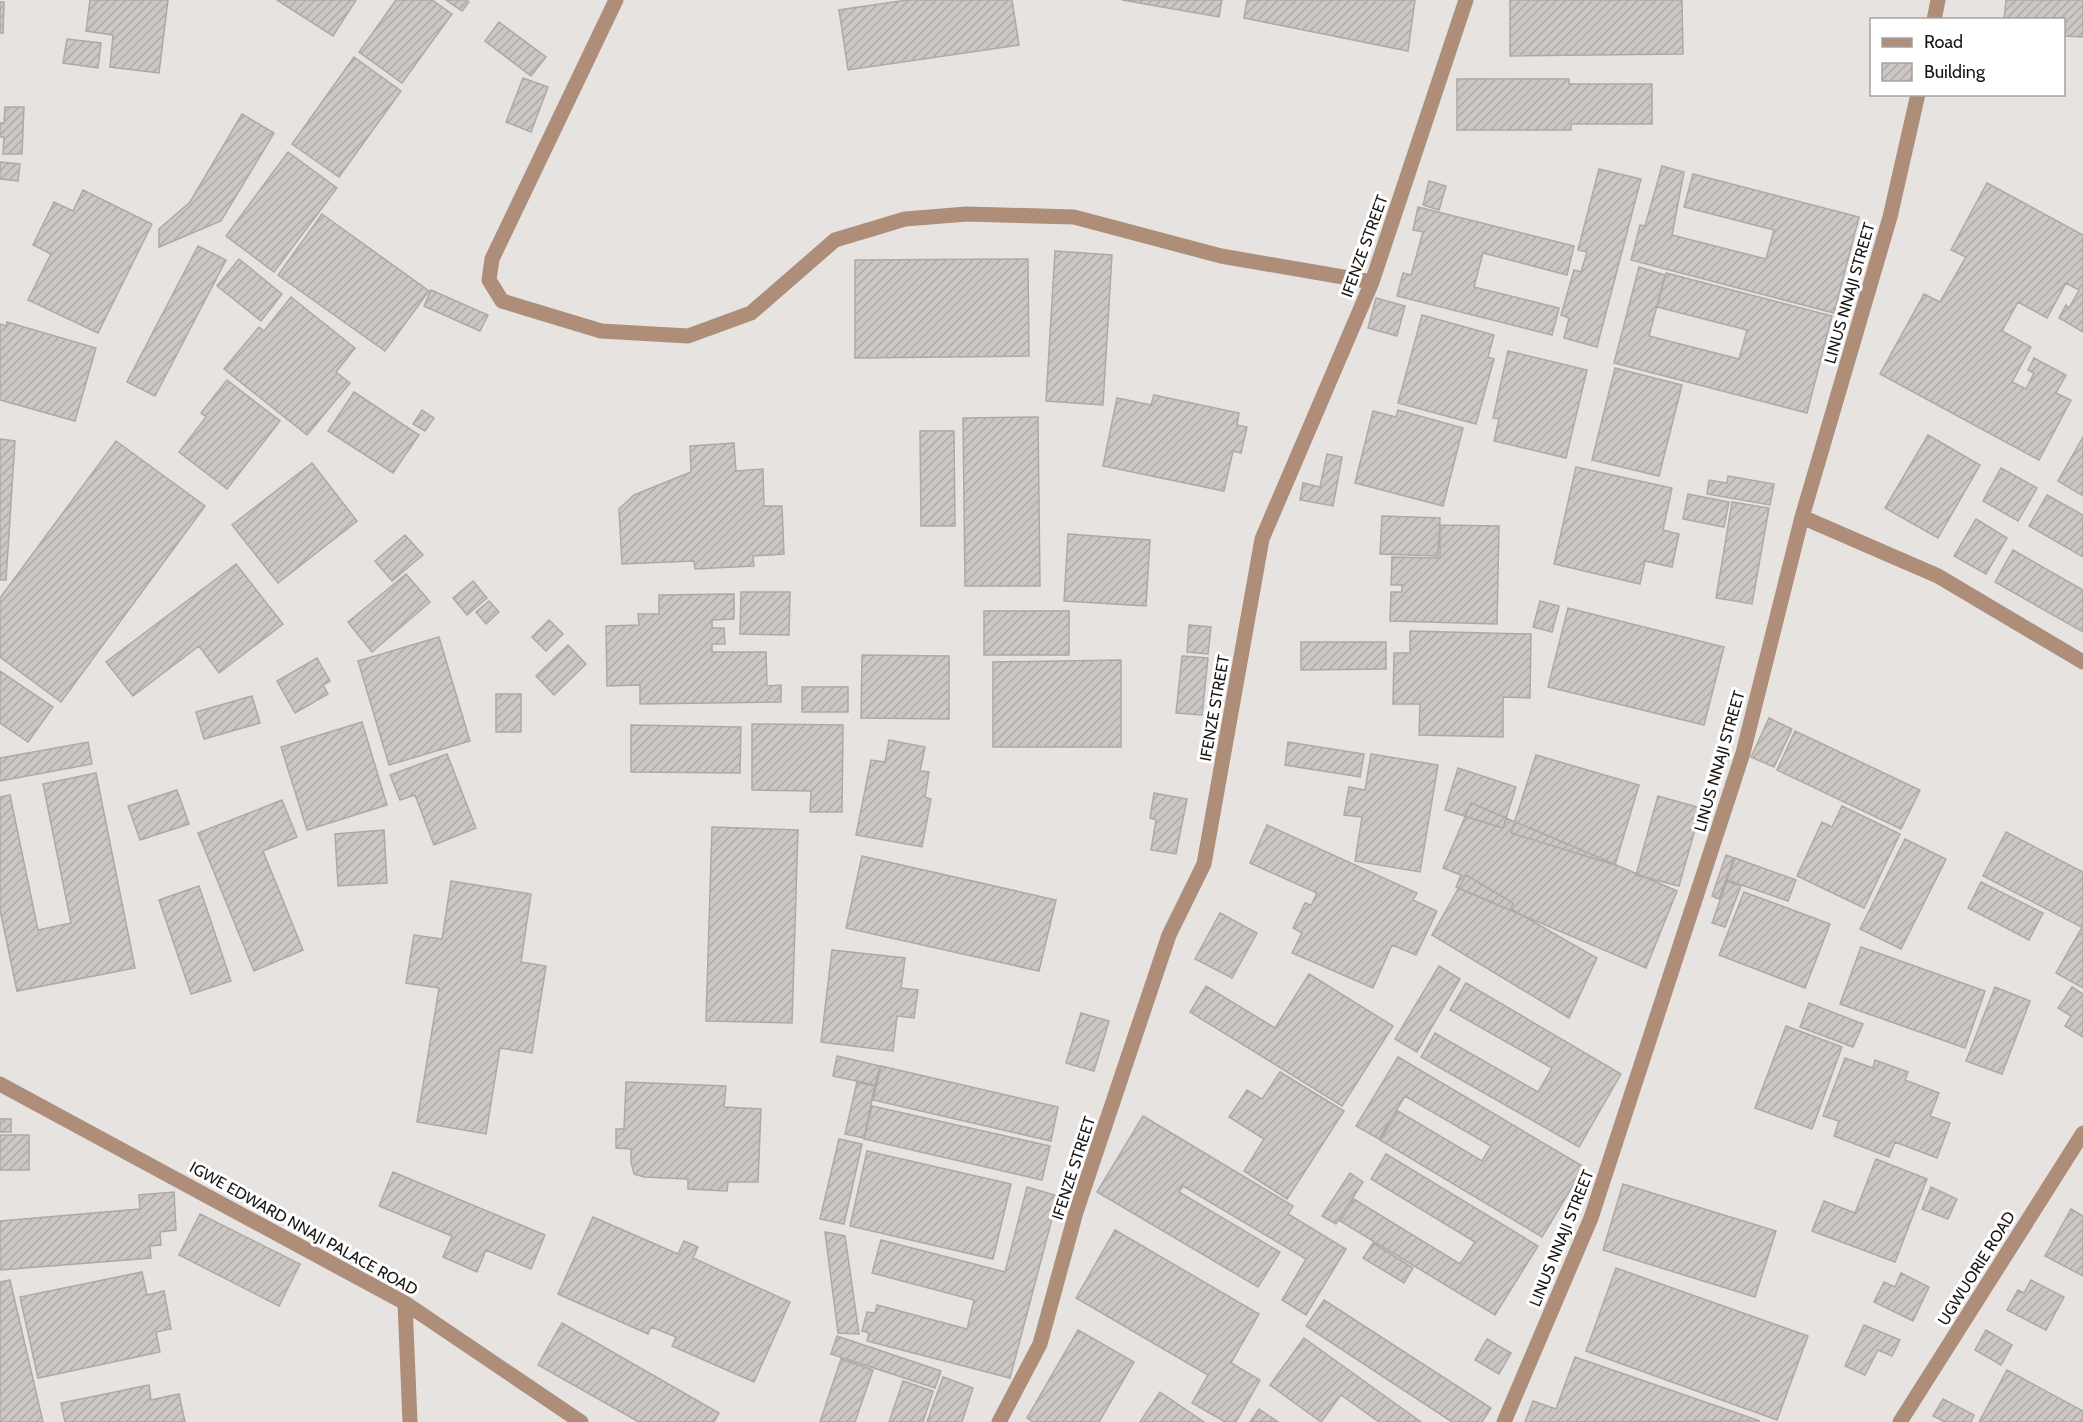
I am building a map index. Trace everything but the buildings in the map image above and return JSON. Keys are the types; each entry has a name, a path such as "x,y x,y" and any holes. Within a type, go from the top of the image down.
{"street":[{"path":"616,0 492,259 489,280 502,301 601,331 688,336 751,313 835,240 905,219 967,214 1074,217 1221,256 1372,282"},
{"name":"IFENZE STREET","path":"999,1422 1040,1344 1076,1212 1169,935 1204,864 1262,538 1372,282 1466,0"},
{"path":"1934,18 1938,0"},
{"name":"LINUS NNAJI STREET","path":"1504,1422 1599,1195 1743,753 1802,517 1890,217 1918,96"},
{"path":"1802,517 1938,576 2083,662"},
{"name":"IGWE EDWARD NNAJI PALACE ROAD","path":"0,1084 405,1303 581,1422"},
{"name":"UGWUORIE ROAD","path":"1900,1422 2083,1133"},
{"path":"405,1303 410,1422"}]}
